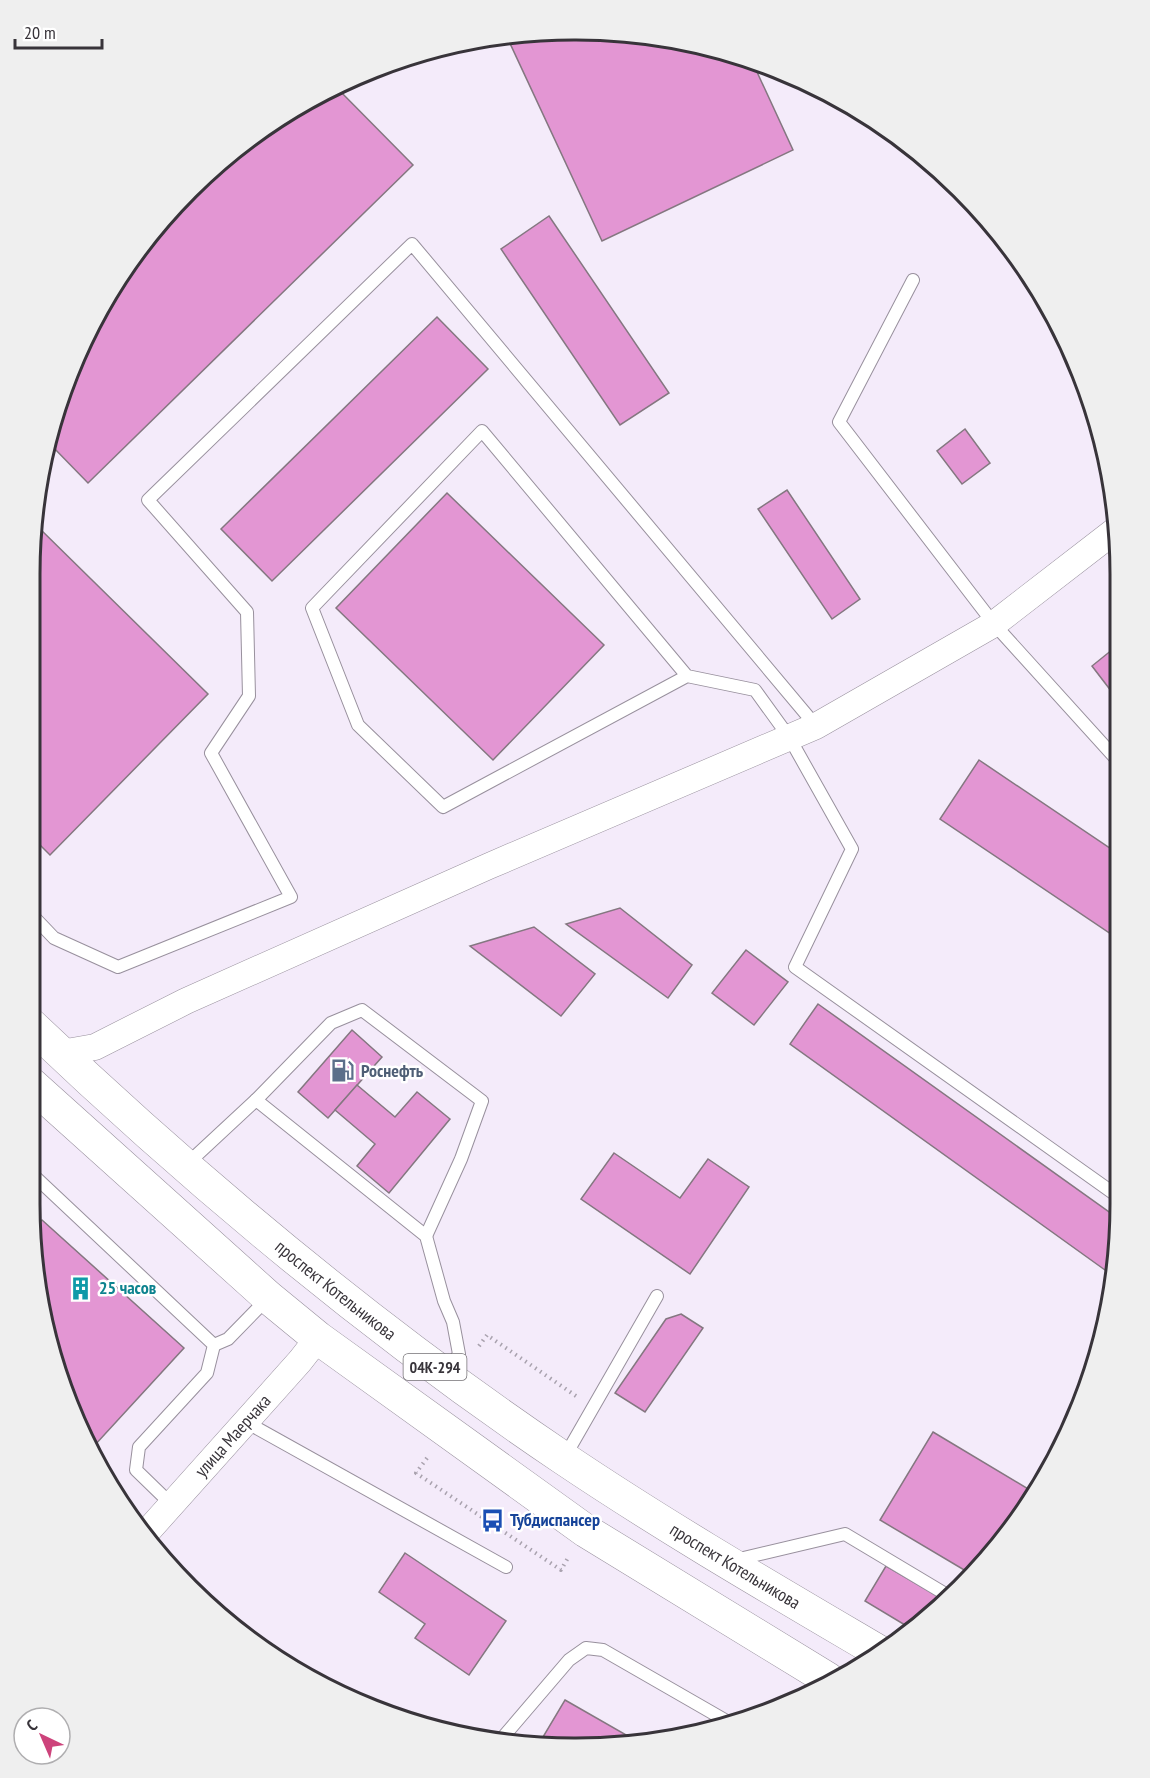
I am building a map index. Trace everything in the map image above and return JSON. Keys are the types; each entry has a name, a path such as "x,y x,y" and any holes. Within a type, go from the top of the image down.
{"highway":[{"name":"проспект Котельникова","path":"40,1033 184,1167 311,1273 445,1374 564,1458 726,1562 871,1647"},
{"name":"04К-294","path":"40,1092 268,1298 318,1338 586,1531 823,1676"}],"street":[{"path":"61,1053 95,1047 186,1001 489,866 816,726 994,624 1108,536"},
{"name":"улица Маерчака","path":"151,1528 318,1338"}],"lane":[{"path":"40,923 54,938 118,967 291,897 211,753 249,696 246,612 148,500 412,243 816,726"},
{"path":"913,280 839,422 994,624 1110,752"},
{"path":"687,676 443,807 358,725 312,608 482,431 687,676 755,690 789,737 852,849 795,967 1110,1191"},
{"path":"184,1167 256,1100 331,1023 362,1010 482,1101 461,1159 426,1236"},
{"path":"256,1100 426,1236 444,1301 453,1322 459,1354 445,1374"},
{"path":"40,1181 214,1345"},
{"path":"564,1458 657,1296"},
{"path":"214,1345 228,1339 268,1298"},
{"path":"171,1504 136,1470 139,1447 207,1373 214,1345"},
{"path":"244,1421 506,1567"},
{"path":"726,1562 845,1534 941,1592"},
{"path":"506,1733 569,1660 586,1648 603,1650 720,1717"}],"path":[{"path":"487,1335 576,1397"},
{"path":"427,1458 416,1473 561,1570 570,1553"}],"building":[{"path":"575,40 645,45 713,59 757,73 793,150 602,241 511,45"},
{"path":"343,94 413,165 88,483 56,450 81,370 112,308 131,278 173,223 223,173 278,131"},
{"path":"549,216 669,393 620,425 501,249"},
{"path":"437,317 488,369 272,581 221,529"},
{"path":"965,429 990,463 962,484 937,451"},
{"path":"787,490 860,599 832,619 758,509"},
{"path":"447,493 604,645 493,760 336,608"},
{"path":"43,532 208,694 50,855 40,845 40,575"},
{"path":"1110,651 1110,690 1092,666"},
{"path":"979,760 1110,848 1110,933 940,819"},
{"path":"620,908 692,965 668,998 566,924"},
{"path":"534,927 595,974 561,1016 470,946"},
{"path":"746,950 788,982 754,1025 712,993"},
{"path":"818,1004 1109,1212 1105,1270 790,1044"},
{"name":"Роснефть","path":"352,1030 382,1057 328,1118 298,1092"},
{"path":"357,1085 395,1117 417,1092 450,1119 389,1193 357,1166 375,1144 335,1110"},
{"path":"614,1153 680,1198 708,1159 749,1187 690,1274 581,1199"},
{"name":"25 часов","path":"41,1221 184,1348 98,1442 81,1408 59,1341 45,1273"},
{"path":"681,1314 703,1328 645,1412 615,1393 666,1319"},
{"path":"933,1432 1027,1488 999,1528 964,1570 880,1520"},
{"path":"405,1553 506,1621 469,1675 415,1638 425,1624 379,1592"},
{"path":"886,1566 937,1596 904,1624 865,1601"},
{"path":"565,1700 626,1735 575,1738 543,1736"}],"place":[{"name":"Роснефть","path":"343,1071"},
{"name":"25 часов","path":"81,1288"},
{"name":"Тубдиспансер","path":"492,1520"}]}
